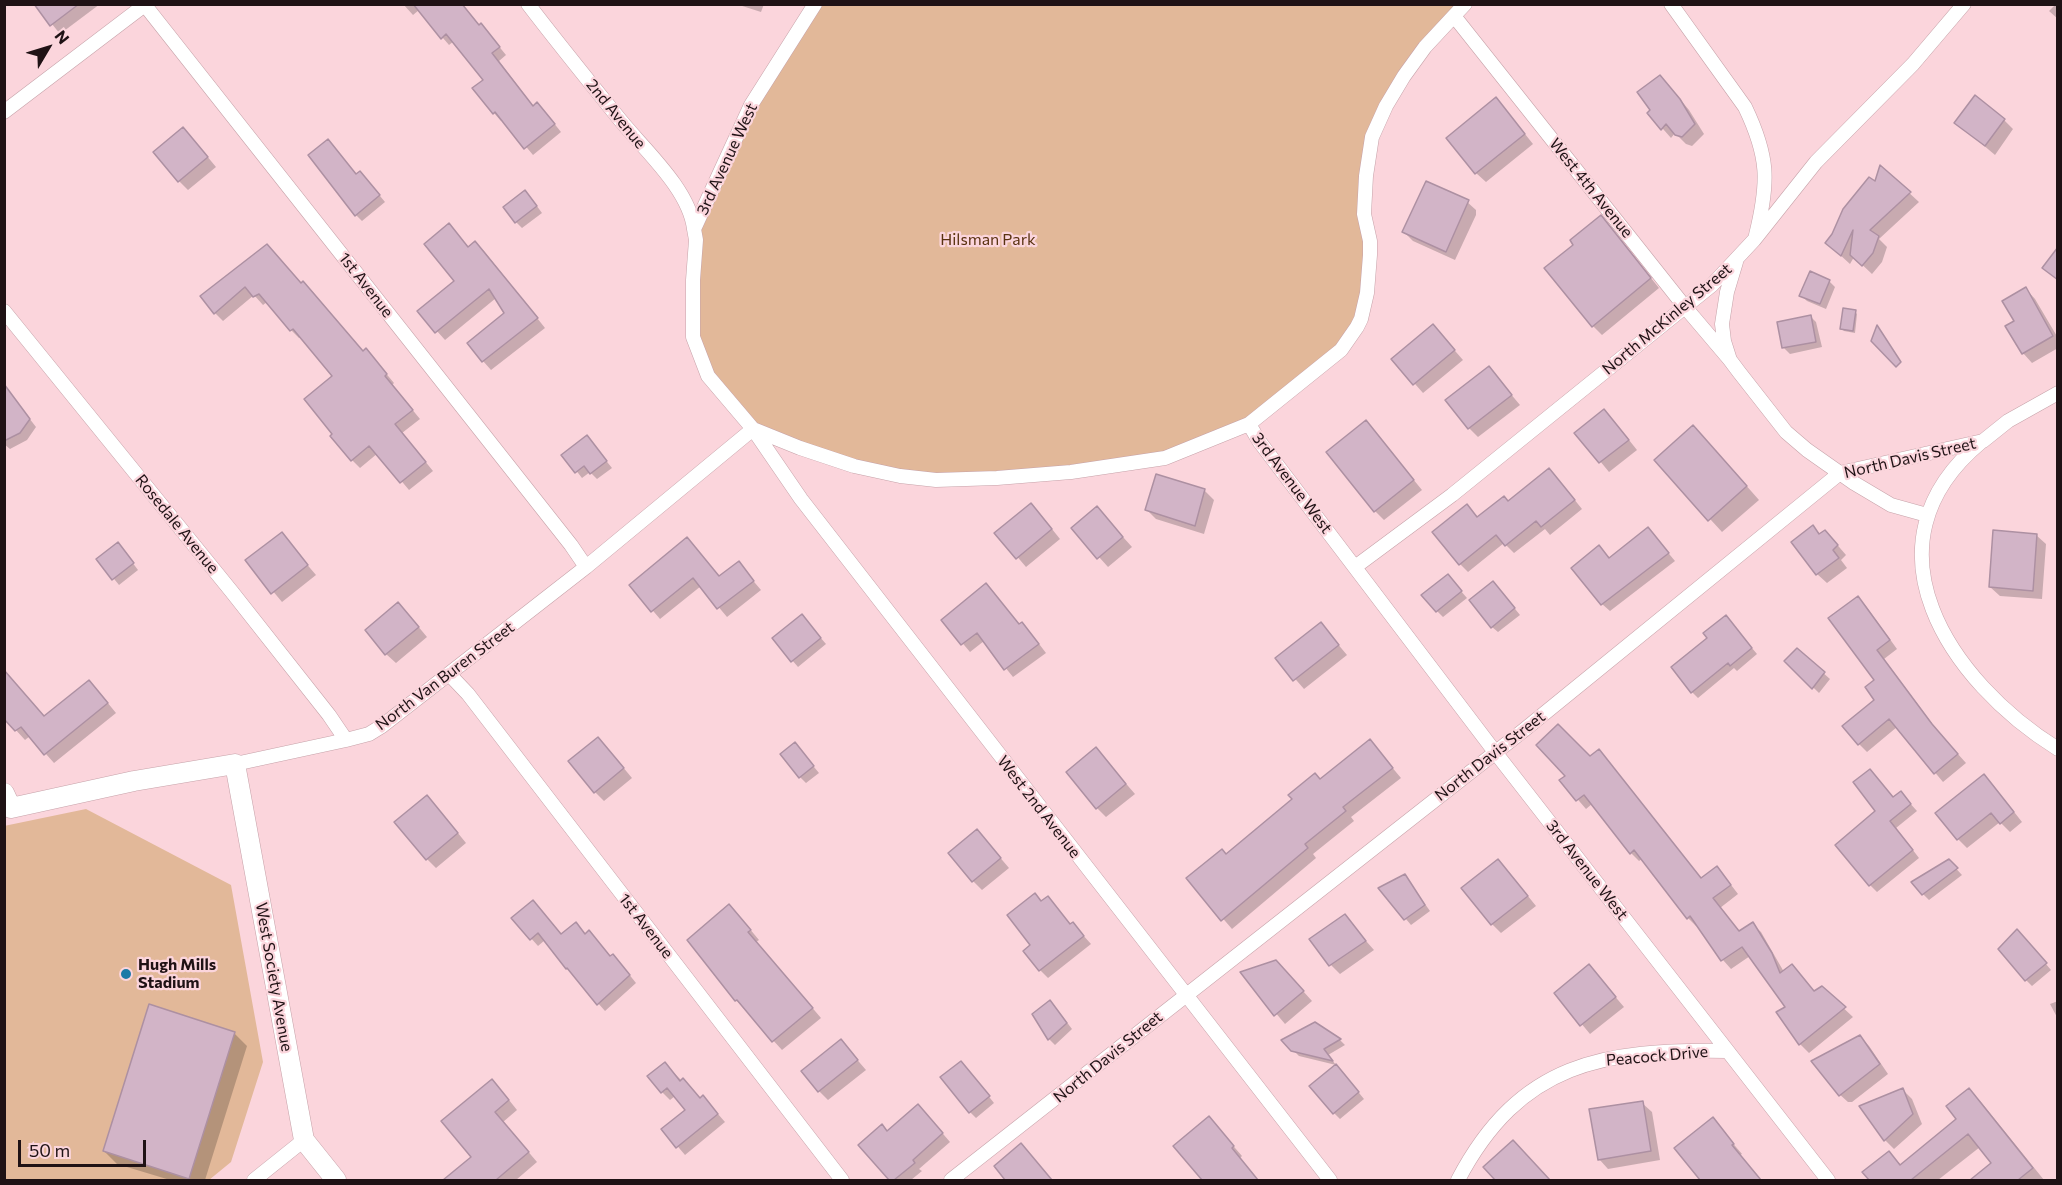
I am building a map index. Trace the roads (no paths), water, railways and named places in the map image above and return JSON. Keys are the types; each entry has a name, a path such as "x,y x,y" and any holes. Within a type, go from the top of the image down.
{"street":[{"name":"2nd Avenue","path":"528,4 619,119 673,182 687,206 694,229"},
{"name":"3rd Avenue West","path":"815,4 751,105 694,229 696,240 693,337 708,376 753,429 854,466 900,476 936,480 1071,472 1165,458 1249,424 1259,441 1495,752 1828,1180"},
{"path":"1249,424 1341,350 1357,327 1363,310 1369,274 1370,242 1364,214 1366,176 1372,137 1386,106 1404,76 1425,47 1465,4"},
{"path":"1671,4 1745,107 1753,125 1762,151 1766,176 1762,208 1754,240"},
{"name":"North McKinley Street","path":"1354,567 1452,495 1712,285 1754,240 1816,162 1913,64 1964,4"},
{"path":"4,112 145,5"},
{"name":"1st Avenue","path":"145,5 564,536 586,567"},
{"name":"West 4th Avenue","path":"1454,15 1786,432 1840,473 1891,505 1927,515"},
{"name":"West 4th Avenue","path":"1730,360 1722,324 1727,292 1737,259"},
{"name":"Rosedale Avenue","path":"4,311 232,592 346,740"},
{"name":"North Davis Street","path":"951,1180 1495,752 1840,473 1983,441 2008,421 2058,393"},
{"name":"North Van Buren Street","path":"7,803 235,764 369,734 586,567 753,429"},
{"name":"West 2nd Avenue","path":"753,429 801,499 1330,1180"},
{"path":"1983,441 1962,458 1947,475 1934,498 1923,531 1921,555 1923,578 1930,605 1943,631 1964,663 2005,710 2031,732 2058,749"},
{"name":"1st Avenue","path":"449,674 468,694 842,1180"},
{"name":"West Society Avenue","path":"235,764 304,1140 336,1180"},
{"name":"Peacock Drive","path":"1458,1180 1470,1157 1492,1128 1517,1102 1541,1084 1566,1071 1618,1056 1682,1050 1727,1051"},
{"path":"254,1180 304,1140"}],"place":[{"name":"Hugh Mills Stadium","path":"126,974"}],"park label":[{"name":"Hilsman Park","path":"988,240"}]}
